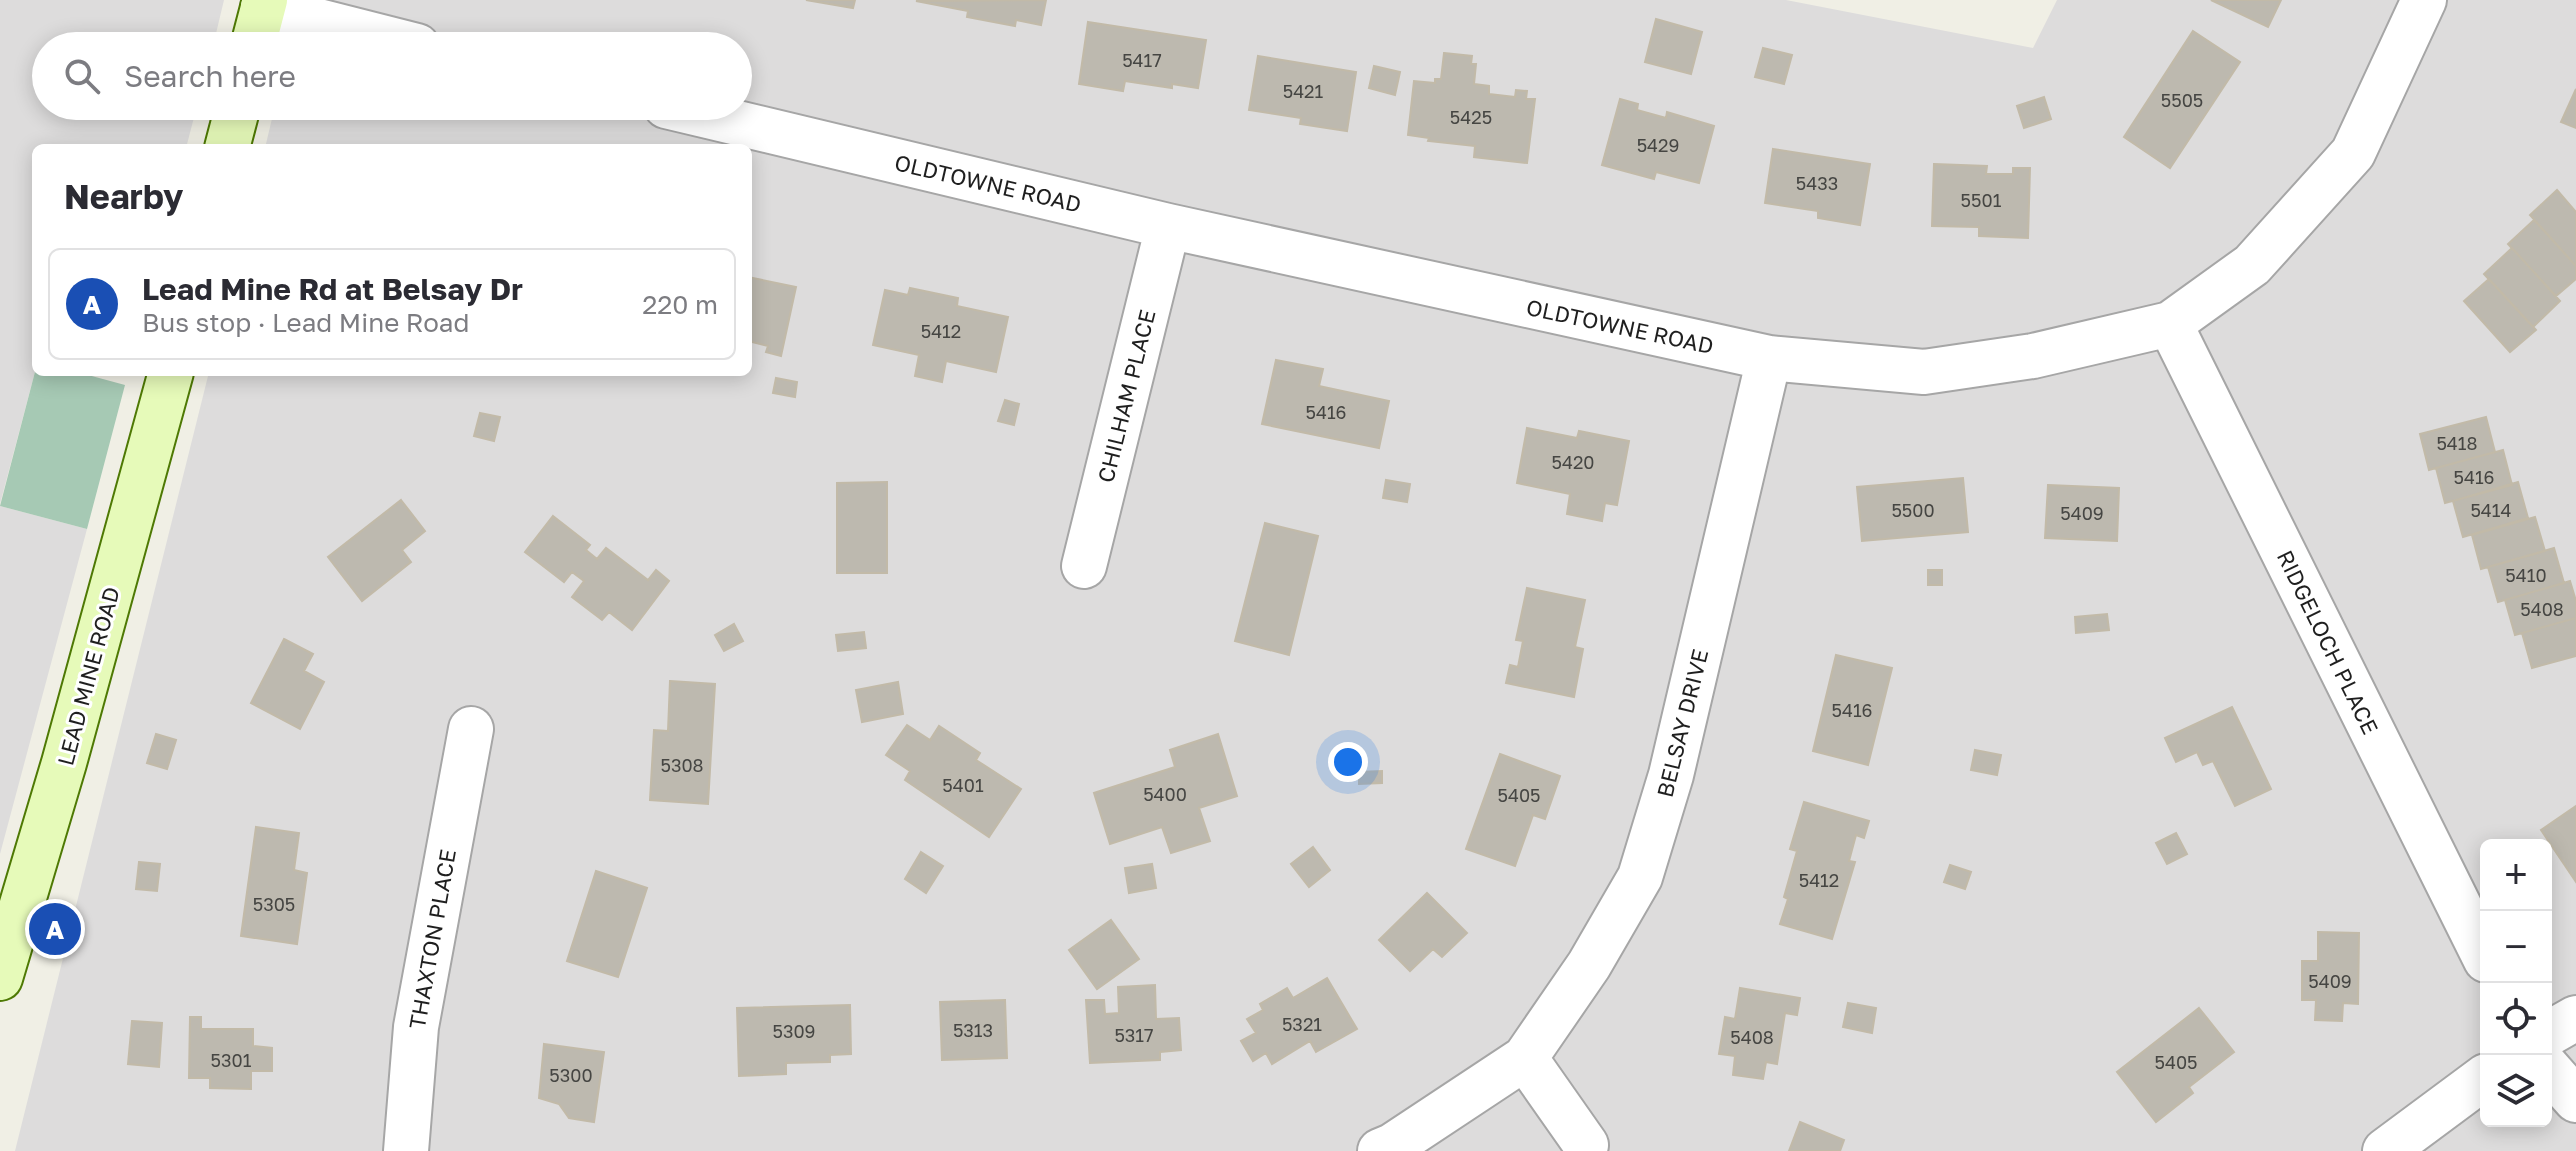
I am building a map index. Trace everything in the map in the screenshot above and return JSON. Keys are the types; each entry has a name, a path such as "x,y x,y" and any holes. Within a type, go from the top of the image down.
{"main road":[{"path":"228,144 234,120"},
{"name":"LEAD MINE ROAD","path":"0,978 64,763 170,376"}],"street":[{"name":"OLDTOWNE ROAD","path":"725,120 1168,226 1769,358 1924,372 2033,356 2170,324 2252,265 2353,153 2424,0"},
{"path":"260,18 338,32"},
{"name":"CHILHAM PLACE","path":"1084,566 1168,226"},
{"name":"RIDGELOCH PLACE","path":"2170,324 2480,948"},
{"name":"BELSAY DRIVE","path":"1380,1151 1525,1058 1589,965 1640,877 1671,775 1769,358"},
{"name":"THAXTON PLACE","path":"406,1151 416,1027 471,729"},
{"path":"2552,1032 2576,1018"},
{"path":"1525,1058 1586,1145"},
{"path":"2552,1073 2576,1100"},
{"path":"2385,1151 2480,1080"}],"shaded area":[{"path":"0,0 224,0 216,32 32,32 32,120 193,120 187,144 32,144 34,376 0,504"},
{"path":"302,0 1786,0 2033,48 2057,0 2576,0 2576,1151 15,1151 208,376 752,376 752,144 266,144 272,120 752,120 752,32 294,32"},
{"path":"0,506 87,529 0,854"}],"green space":[{"path":"34,376 92,376 125,385 87,529 0,506"}],"building":[{"path":"806,0 855,0 853,8"},
{"path":"1046,0 1041,25 1016,20 1015,26 967,17 968,11 916,1"},
{"path":"2211,0 2281,0 2268,27"},
{"path":"1656,19 1702,32 1691,74 1645,62"},
{"path":"1088,22 1206,40 1198,88 1172,84 1172,88 1125,81 1123,91 1079,84"},
{"path":"2193,31 2240,62 2170,168 2124,137"},
{"path":"1763,48 1792,55 1784,84 1755,77"},
{"path":"1444,53 1472,56 1471,64 1476,64 1474,84 1489,86 1489,94 1515,97 1516,90 1527,91 1526,99 1535,99 1527,163 1474,157 1475,146 1428,141 1429,138 1408,135 1414,81 1435,83 1435,79 1441,79"},
{"path":"1258,56 1356,72 1347,131 1300,124 1301,118 1249,110"},
{"path":"1374,66 1400,72 1395,95 1369,88"},
{"path":"2576,89 2576,128 2561,122"},
{"path":"2044,97 2051,119 2024,128 2017,106"},
{"path":"1620,99 1638,104 1637,110 1666,118 1667,112 1714,126 1699,183 1656,172 1654,179 1602,165"},
{"path":"1773,149 1870,164 1860,225 1818,218 1818,211 1765,203"},
{"path":"1934,164 1987,166 1986,174 2013,174 2013,168 2030,168 2028,238 1979,236 1979,227 1932,226"},
{"path":"2557,190 2576,212 2576,266 2530,215"},
{"path":"2534,220 2576,266 2576,279 2556,296 2508,244"},
{"path":"2512,248 2560,301 2533,327 2484,274"},
{"path":"752,278 796,287 781,356 766,352 768,346 752,342"},
{"path":"2489,279 2536,330 2510,352 2464,301"},
{"path":"910,288 958,298 957,306 1008,317 996,372 946,361 942,382 915,376 919,355 873,345 885,290 908,295"},
{"path":"1276,360 1323,369 1319,386 1389,401 1379,448 1262,424"},
{"path":"776,378 797,382 795,397 773,393"},
{"path":"1005,400 1019,404 1014,425 998,421"},
{"path":"480,413 500,417 494,441 474,436"},
{"path":"2486,417 2495,452 2429,470 2420,434"},
{"path":"1527,428 1577,438 1579,431 1629,441 1617,505 1605,503 1602,521 1567,514 1570,494 1517,483"},
{"path":"2503,450 2512,485 2445,503 2436,468"},
{"path":"1963,478 1968,532 1862,541 1857,487"},
{"path":"1386,480 1410,484 1407,502 1383,498"},
{"path":"887,482 887,573 837,573 837,483"},
{"path":"2518,482 2528,518 2463,537 2453,501"},
{"path":"2048,485 2119,488 2117,541 2045,538"},
{"path":"401,500 425,531 402,550 411,562 362,601 328,557"},
{"path":"553,516 590,545 586,550 597,559 606,548 648,580 656,570 669,581 632,630 609,612 602,620 572,597 584,581 572,572 564,582 525,552"},
{"path":"2535,517 2545,551 2481,569 2472,535"},
{"path":"1265,523 1318,536 1289,655 1235,641"},
{"path":"2554,548 2564,583 2498,602 2488,567"},
{"path":"1928,570 1942,570 1942,585 1928,585"},
{"path":"2570,581 2576,601 2576,618 2515,635 2505,600"},
{"path":"1527,588 1585,600 1575,647 1583,649 1574,697 1506,683 1510,665 1518,667 1523,641 1516,640"},
{"path":"2107,614 2109,630 2076,633 2075,617"},
{"path":"2576,618 2576,656 2532,668 2522,633"},
{"path":"734,624 743,641 724,651 715,635"},
{"path":"864,632 866,648 838,651 836,635"},
{"path":"284,639 313,654 304,671 324,682 300,729 251,703"},
{"path":"1836,655 1892,668 1868,765 1813,751"},
{"path":"670,681 715,684 708,804 650,800 654,730 668,731"},
{"path":"898,682 903,714 862,722 856,690"},
{"path":"2232,707 2271,789 2235,806 2213,761 2203,765 2197,752 2176,762 2165,738"},
{"path":"907,725 930,740 939,726 980,753 976,760 1021,789 989,837 905,780 910,771 886,755"},
{"path":"156,734 176,740 167,769 147,763"},
{"path":"1218,734 1237,796 1199,808 1210,841 1171,853 1162,827 1110,844 1094,793 1175,767 1170,750"},
{"path":"1975,750 2001,755 1997,775 1971,770"},
{"path":"1500,754 1560,776 1545,819 1533,815 1515,866 1466,849"},
{"path":"1382,771 1382,783 1359,784 1359,772"},
{"path":"1804,802 1869,821 1864,838 1856,835 1849,861 1855,862 1832,939 1780,924 1797,851 1790,849"},
{"path":"2576,806 2576,882 2552,846 2552,839 2547,839 2541,830"},
{"path":"256,827 299,833 294,870 307,873 297,944 241,936"},
{"path":"2176,833 2187,854 2167,864 2156,843"},
{"path":"1313,847 1330,870 1309,887 1291,864"},
{"path":"921,852 943,866 926,893 905,879"},
{"path":"139,862 160,864 157,891 136,889"},
{"path":"1152,864 1156,888 1129,893 1125,868"},
{"path":"1950,865 1971,872 1965,889 1944,882"},
{"path":"596,871 647,888 618,977 567,961"},
{"path":"1427,893 1467,933 1442,957 1433,949 1410,971 1379,940"},
{"path":"1111,920 1139,959 1097,989 1069,950"},
{"path":"2318,932 2359,933 2358,1004 2343,1003 2342,1021 2315,1020 2316,1000 2302,1000 2302,961 2318,961"},
{"path":"1327,978 1357,1029 1316,1052 1310,1041 1272,1064 1266,1053 1253,1061 1241,1041 1256,1033 1247,1019 1263,1010 1260,1004 1287,988 1293,998"},
{"path":"1155,985 1156,1019 1179,1018 1181,1050 1160,1052 1160,1060 1090,1063 1086,1000 1104,1000 1105,1014 1119,1013 1118,987"},
{"path":"1740,988 1800,998 1797,1015 1785,1013 1777,1064 1766,1062 1763,1079 1733,1075 1735,1056 1719,1054 1725,1017 1735,1019"},
{"path":"1005,1000 1007,1058 942,1060 940,1002"},
{"path":"1848,1003 1876,1008 1872,1033 1843,1027"},
{"path":"850,1005 851,1054 830,1055 830,1062 786,1063 786,1074 739,1076 737,1008"},
{"path":"2199,1008 2234,1052 2189,1087 2193,1093 2156,1122 2117,1072"},
{"path":"190,1017 201,1017 201,1029 253,1029 253,1046 272,1048 272,1071 251,1071 251,1089 210,1088 210,1078 189,1078"},
{"path":"132,1021 162,1023 159,1067 128,1064"},
{"path":"544,1044 604,1052 594,1122 569,1118 559,1104 539,1098"},
{"path":"1800,1122 1844,1140 1840,1151 1789,1151"}],"place":[{"name":"Lead Mine Rd at Belsay Dr","path":"55,929"}]}
